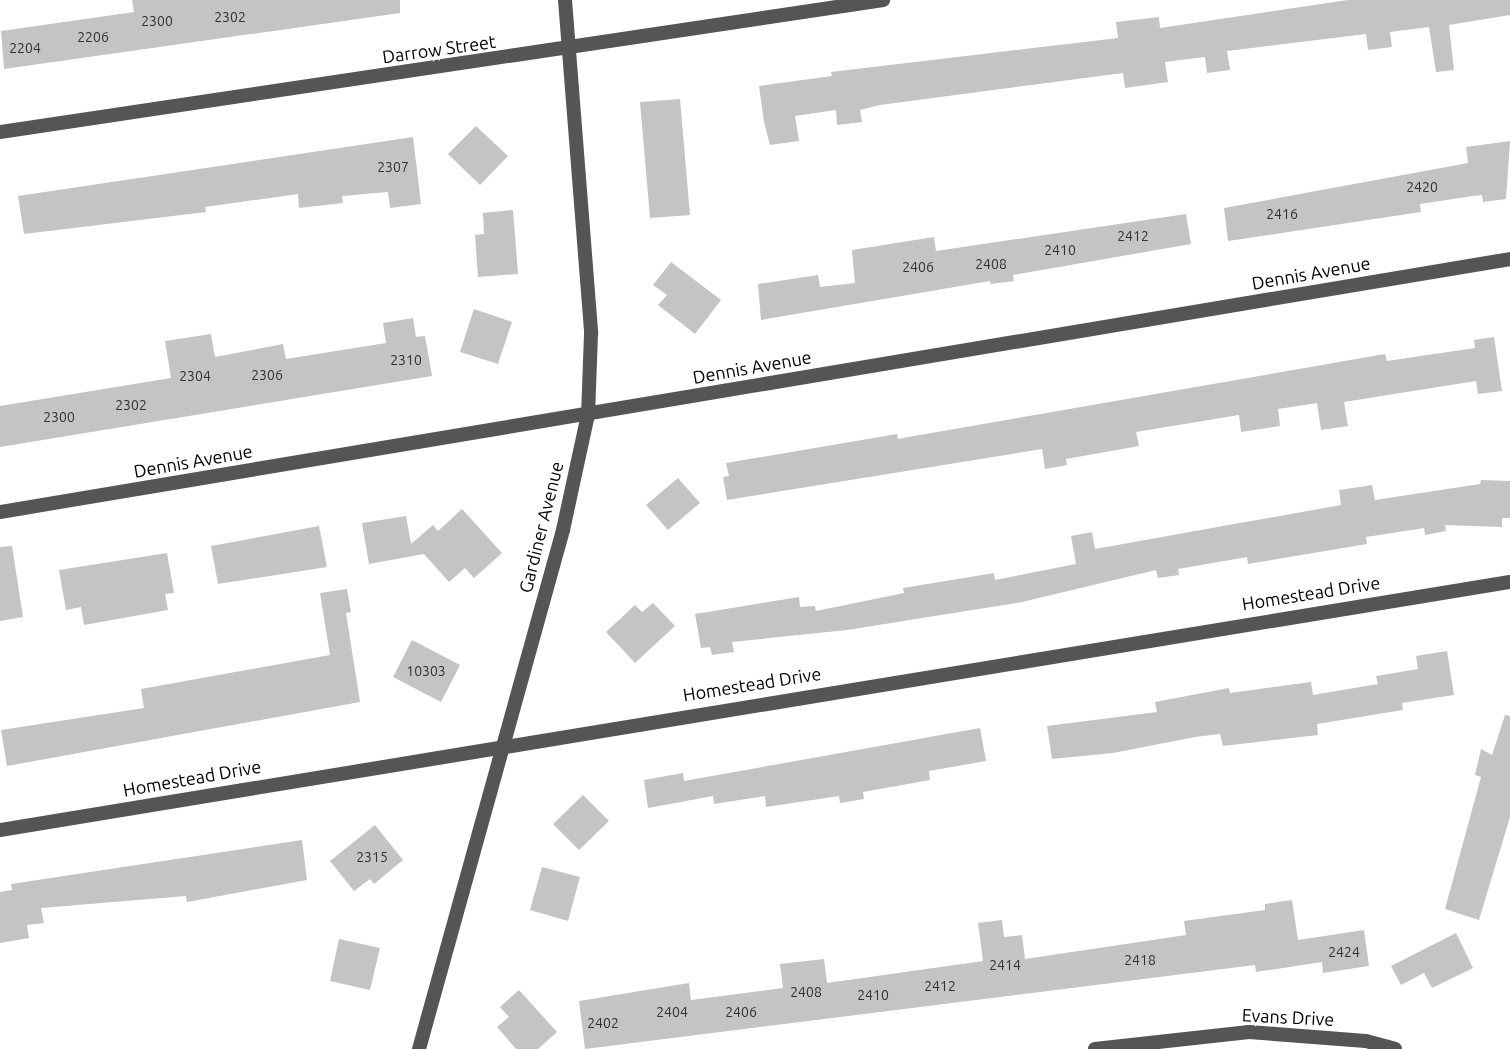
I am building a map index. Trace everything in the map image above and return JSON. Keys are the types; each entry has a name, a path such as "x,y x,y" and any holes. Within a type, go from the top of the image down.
{"street":[{"name":"Gardiner Avenue","path":"419,1049 501,745 563,530 588,414 591,334 565,0"},
{"name":"Darrow Street","path":"0,132 883,0"},
{"name":"Dennis Avenue","path":"0,513 1510,259"},
{"name":"Homestead Drive","path":"0,830 501,745 1510,582"},
{"name":"Evans Drive","path":"1095,1049 1248,1032 1366,1041 1395,1049"}],"building":[{"path":"132,0 400,0 400,13 4,69 1,31 134,12"},
{"path":"1348,0 1510,0 1510,15 1449,25 1454,70 1436,72 1429,27 1390,32 1392,47 1368,50 1366,34 1227,51 1230,70 1207,73 1205,57 1165,62 1168,82 1125,88 1123,73 880,105 860,110 862,122 837,125 836,110 795,116 799,141 770,145 764,122 759,86 832,76 831,72 1118,38 1116,22 1159,17 1160,28"},
{"path":"680,99 690,215 650,218 640,102"},
{"path":"476,126 508,156 480,185 448,154"},
{"path":"413,137 421,204 390,208 388,192 342,196 343,203 299,208 298,194 205,207 206,212 24,234 18,196"},
{"path":"1510,141 1506,199 1483,202 1482,195 1420,204 1421,212 1228,241 1224,208 1468,163 1466,147"},
{"path":"513,210 518,274 478,277 475,235 484,234 483,213"},
{"path":"1186,214 1191,244 1013,275 1014,281 991,284 990,281 761,320 758,284 818,275 820,287 855,283 852,250 934,237 936,251"},
{"path":"671,262 721,300 695,334 658,305 667,295 653,285"},
{"path":"474,309 512,322 498,364 460,352"},
{"path":"413,318 416,337 425,336 432,376 0,447 0,406 171,378 165,341 211,334 215,357 283,344 286,359 386,343 383,323"},
{"path":"1494,337 1502,391 1478,394 1476,381 1344,402 1348,426 1321,430 1317,403 1278,409 1280,426 1241,432 1239,415 1136,432 1139,446 1066,459 1067,465 1045,469 1042,449 727,500 723,477 729,476 726,463 897,434 898,439 1385,354 1387,361 1475,348 1474,340"},
{"path":"678,478 700,503 668,530 646,505"},
{"path":"1481,480 1510,481 1510,518 1502,518 1502,527 1445,525 1446,531 1425,535 1424,528 1366,537 1367,544 1248,564 1247,557 1178,569 1179,575 1158,578 1156,570 1022,602 847,630 732,642 734,652 712,655 710,647 701,648 695,614 799,597 800,607 815,606 816,611 904,593 903,588 994,573 995,580 1076,564 1071,536 1092,532 1095,549 1341,505 1339,490 1372,485 1375,500 1480,484"},
{"path":"462,509 502,553 474,578 465,568 449,582 424,554 369,564 362,523 406,516 411,544 433,525 438,531"},
{"path":"319,526 327,567 218,584 211,546"},
{"path":"12,546 23,617 0,621 0,547"},
{"path":"167,553 174,593 165,594 168,610 84,625 81,607 66,610 59,570"},
{"path":"347,589 351,612 346,613 360,702 7,766 1,730 144,708 141,689 330,655 320,593"},
{"path":"653,603 675,626 635,663 606,632 635,605 642,612"},
{"path":"412,640 460,665 441,702 393,677"},
{"path":"1447,651 1454,695 1402,703 1403,710 1317,724 1318,735 1223,746 1220,734 1113,753 1052,759 1047,726 1157,712 1155,702 1229,688 1230,693 1311,682 1313,695 1378,684 1376,676 1418,669 1416,656"},
{"path":"1505,715 1510,716 1510,817 1479,920 1445,909 1481,777 1475,775 1481,749 1492,755"},
{"path":"980,728 986,761 929,771 930,780 863,792 864,799 840,803 839,796 766,807 765,796 714,804 713,796 648,808 644,780 683,773 684,781"},
{"path":"583,795 609,821 579,850 553,824"},
{"path":"375,825 403,860 374,884 370,879 354,891 330,861"},
{"path":"302,840 307,880 187,902 186,896 41,908 44,923 27,925 29,938 0,943 0,892 12,890 11,884"},
{"path":"542,867 580,877 568,921 530,910"},
{"path":"1292,900 1298,940 1364,930 1369,966 1323,973 1322,962 1256,972 1255,965 585,1049 579,1001 689,983 691,1000 783,988 780,964 824,959 827,983 983,961 978,923 1002,920 1004,937 1022,935 1025,959 1186,935 1184,921 1265,910 1265,904"},
{"path":"1456,933 1473,968 1432,988 1424,973 1401,985 1391,966"},
{"path":"339,939 380,948 370,990 330,981"},
{"path":"519,990 557,1032 538,1049 516,1049 497,1027 509,1017 500,1007"}]}
